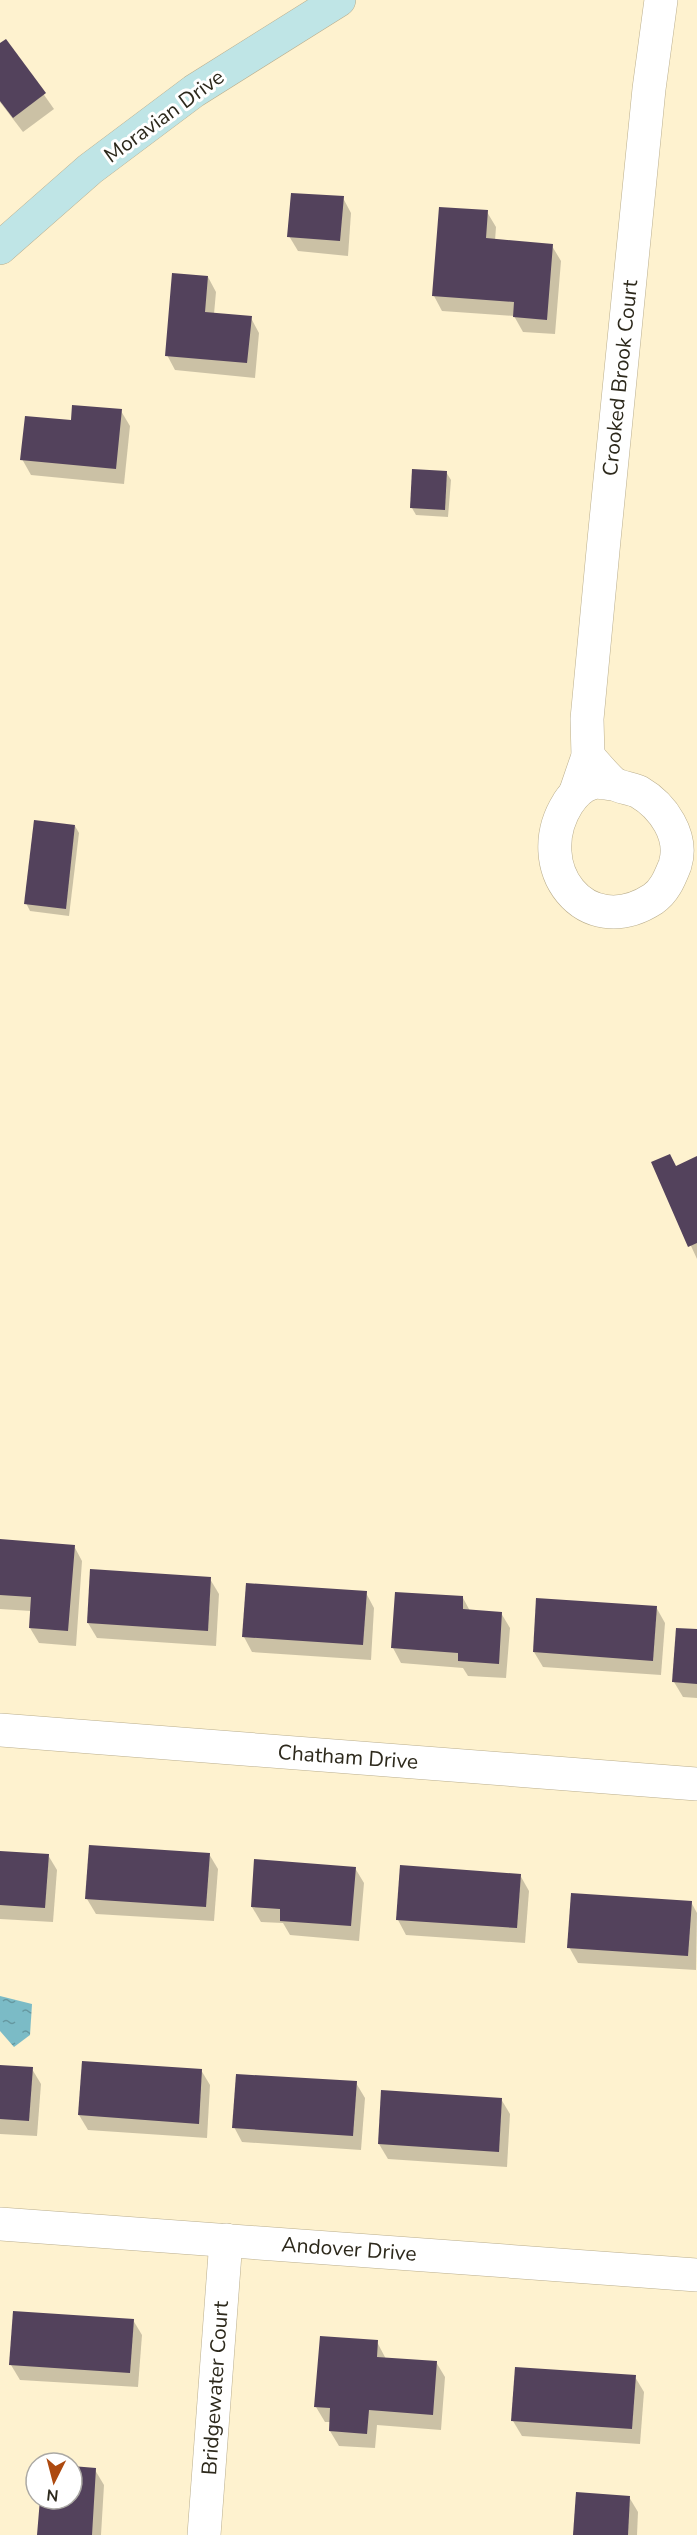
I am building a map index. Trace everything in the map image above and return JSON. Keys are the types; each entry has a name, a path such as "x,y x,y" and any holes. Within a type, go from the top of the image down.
{"street":[{"name":"Moravian Drive","path":"0,248 90,169 194,91 339,0"},
{"name":"Crooked Brook Court","path":"576,791 593,782 615,784 638,791 668,820 676,839 676,860 669,880 657,896 639,908 620,912 600,911 582,903 567,890 558,873 554,854 556,834 562,813 576,791 588,756 587,719 603,552 649,89 661,0"},
{"name":"Crooked Brook Court","path":"588,756 615,784"},
{"name":"Chatham Drive","path":"0,1730 697,1784"},
{"name":"Andover Drive","path":"0,2224 697,2275"},
{"name":"Bridgewater Court","path":"204,2535 226,2240"}],"water":[{"path":"0,1996 32,2004 30,2035 14,2047 0,2031"}],"building":[{"path":"6,39 46,93 13,118 0,101 0,43"},
{"path":"291,193 344,196 340,241 287,237"},
{"path":"439,207 488,210 486,238 553,244 547,320 513,317 514,302 432,296"},
{"path":"172,273 208,276 205,312 252,316 247,363 165,356"},
{"path":"72,405 122,409 116,469 20,460 25,416 71,420"},
{"path":"412,469 447,471 445,510 410,508"},
{"path":"34,820 75,825 66,909 24,904"},
{"path":"670,1154 676,1166 697,1156 697,1243 688,1247 651,1162"},
{"path":"0,1539 75,1545 68,1631 29,1628 31,1597 0,1595"},
{"path":"90,1569 211,1577 208,1631 87,1623"},
{"path":"246,1583 367,1591 363,1645 242,1637"},
{"path":"395,1592 463,1596 463,1609 502,1612 499,1664 458,1661 458,1653 391,1648"},
{"path":"536,1598 657,1606 653,1661 533,1652"},
{"path":"676,1628 697,1629 697,1684 672,1682"},
{"path":"89,1845 210,1853 206,1907 85,1899"},
{"path":"0,1851 49,1854 45,1908 0,1905"},
{"path":"254,1859 356,1867 351,1926 280,1921 280,1909 251,1907"},
{"path":"400,1865 521,1874 517,1928 396,1920"},
{"path":"571,1893 692,1901 688,1956 567,1948"},
{"path":"82,2061 202,2069 199,2124 78,2115"},
{"path":"0,2065 33,2067 29,2121 0,2119"},
{"path":"236,2074 357,2081 353,2136 232,2128"},
{"path":"381,2090 502,2098 499,2152 378,2144"},
{"path":"13,2311 134,2319 130,2373 9,2365"},
{"path":"320,2336 378,2340 377,2357 437,2361 433,2415 369,2410 367,2434 329,2431 330,2408 314,2407"},
{"path":"515,2367 636,2375 632,2429 511,2421"},
{"path":"84,2467 96,2468 92,2535 37,2535 39,2511 84,2511"},
{"path":"576,2492 630,2496 628,2535 573,2535"}]}
